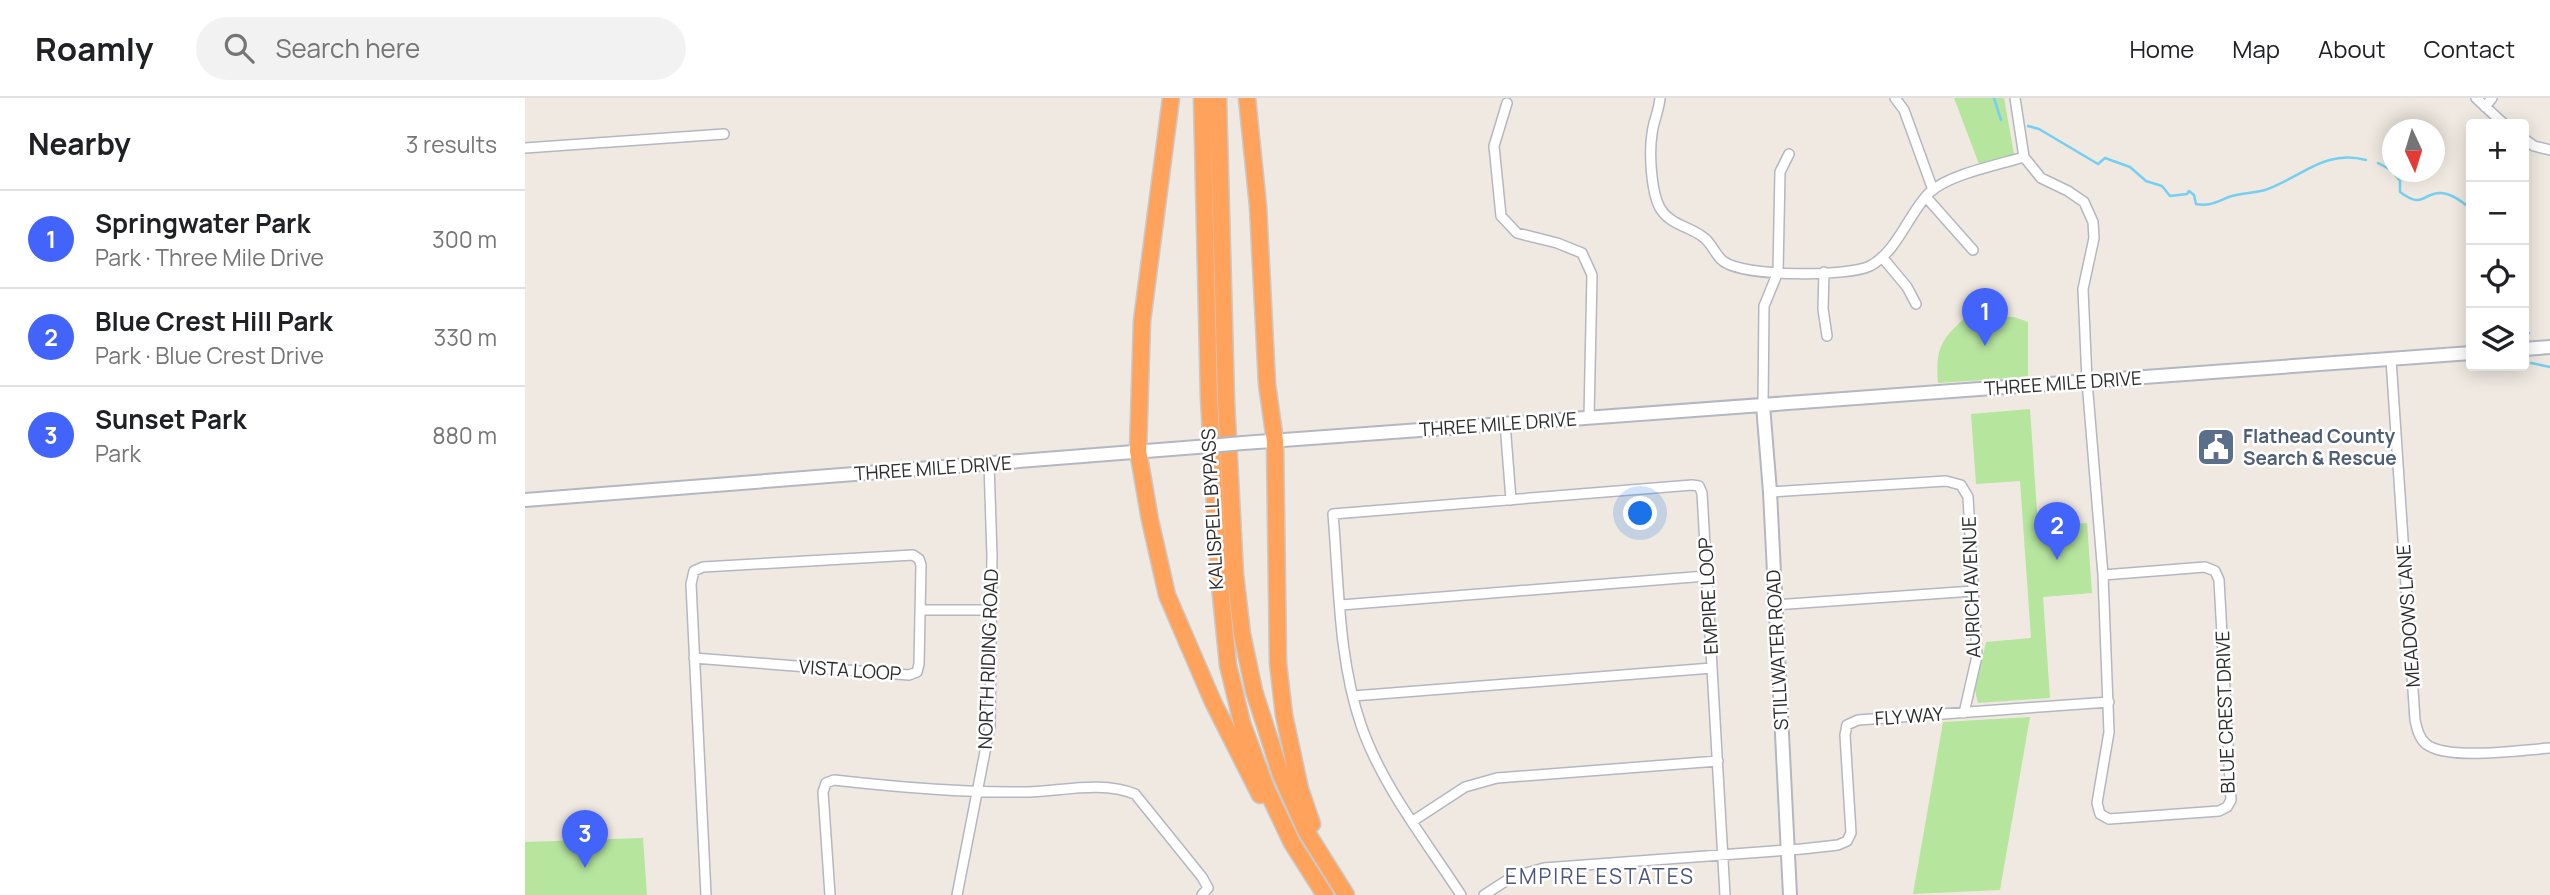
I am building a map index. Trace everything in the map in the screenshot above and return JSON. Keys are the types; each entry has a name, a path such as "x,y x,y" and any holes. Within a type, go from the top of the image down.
{"highway":[{"path":"1171,98 1142,321 1138,451 1167,595 1235,748 1258,792 1280,818"},
{"name":"KALISPELL BYPASS","path":"1202,98 1209,398 1223,625 1228,665 1242,723 1280,818 1292,843 1325,895"},
{"name":"KALISPELL BYPASS","path":"1218,98 1226,401 1235,575 1242,634 1254,691 1280,775 1306,831 1346,895"},
{"path":"1247,98 1258,206 1267,384 1275,441 1278,663 1284,715 1300,789 1322,856"}],"main road":[{"path":"2529,349 2550,347"},
{"name":"THREE MILE DRIVE","path":"525,500 1505,423 2466,353"},
{"name":"STILLWATER ROAD","path":"1763,404 1770,492 1790,895"}],"street":[{"path":"1660,98 1652,134 1653,186 1659,207 1670,220 1704,237 1723,261 1741,270 1778,272 1853,271 1869,266 1882,257 1930,193 1948,181 2024,156 2015,98"},
{"path":"1895,98 1904,110 1930,193 1973,250"},
{"path":"2476,98 2498,119"},
{"path":"2485,107 2492,98"},
{"path":"1507,103 1494,146 1501,216 1517,233 1557,243 1582,253 1592,275 1589,417"},
{"path":"525,148 724,134"},
{"path":"2529,142 2550,150"},
{"path":"1763,404 1764,306 1778,272 1780,172 1789,154"},
{"name":"BLUE CREST DRIVE","path":"2024,156 2041,178 2084,202 2093,222 2094,238 2083,289 2109,702 2108,751 2097,803 2101,814 2109,818 2220,811 2227,807 2231,800 2219,580 2215,571 2205,567 2103,575"},
{"path":"1882,257 1907,287 1916,304"},
{"path":"1823,272 1823,309 1827,336"},
{"name":"MEADOWS LANE","path":"2391,359 2418,734 2426,744 2452,754 2550,748"},
{"path":"1505,423 1511,500"},
{"name":"NORTH RIDING ROAD","path":"957,895 990,726 992,610 989,463"},
{"name":"AURICH AVENUE","path":"1770,492 1946,481 1961,485 1968,497 1977,656 1964,712"},
{"name":"EMPIRE LOOP","path":"1461,895 1377,762 1361,725 1348,671 1333,514 1692,485 1699,486 1702,493 1725,895"},
{"name":"VISTA LOOP","path":"913,555 919,559 921,565 921,610 919,664 917,672 909,675 694,658 691,584 694,570 703,566 913,555"},
{"path":"1341,606 1706,576"},
{"path":"1775,605 1973,592"},
{"path":"921,610 992,610"},
{"path":"694,658 706,895"},
{"path":"1353,695 1712,668"},
{"name":"FLY WAY","path":"1787,850 1838,845 1847,841 1851,833 1845,735 1847,725 1858,720 2109,702"},
{"path":"1413,821 1465,787 1497,778 1718,761"},
{"path":"830,895 823,792 829,781 1024,792 1125,789 1135,794 1202,877 1208,888 1202,895"},
{"path":"1484,895 1512,877 1544,868 1787,850"}],"green space":[{"path":"1954,98 2004,98 2014,154 1979,164"},
{"path":"1968,315 2014,317 2028,322 2028,377 1938,383 1938,360 1942,344"},
{"path":"2030,409 2038,526 2087,523 2092,593 2043,597 2050,698 1978,703 1975,690 1986,642 2031,638 2020,481 1976,484 1971,414"},
{"path":"2030,717 2000,890 1913,894 1943,722"},
{"path":"643,838 647,895 525,895 525,842"}],"waterway":[{"path":"1994,98 2001,120"},
{"path":"2028,126 2039,129 2098,164 2105,158 2130,167 2146,181 2162,186 2170,196 2187,194 2189,191 2194,195 2196,204 2202,205 2265,190 2325,161 2338,158 2366,160"},
{"path":"2378,163 2382,165"},
{"path":"2400,182 2400,192 2414,200 2441,193 2466,205"},
{"path":"2531,363 2550,367"}],"place":[{"name":"Springwater Park","path":"1985,346"},
{"name":"Flathead County Search & Rescue","path":"2216,447"},
{"name":"Blue Crest Hill Park","path":"2057,560"},
{"name":"Sunset Park","path":"585,868"}],"district":[{"name":"EMPIRE ESTATES","path":"1600,876"}]}
